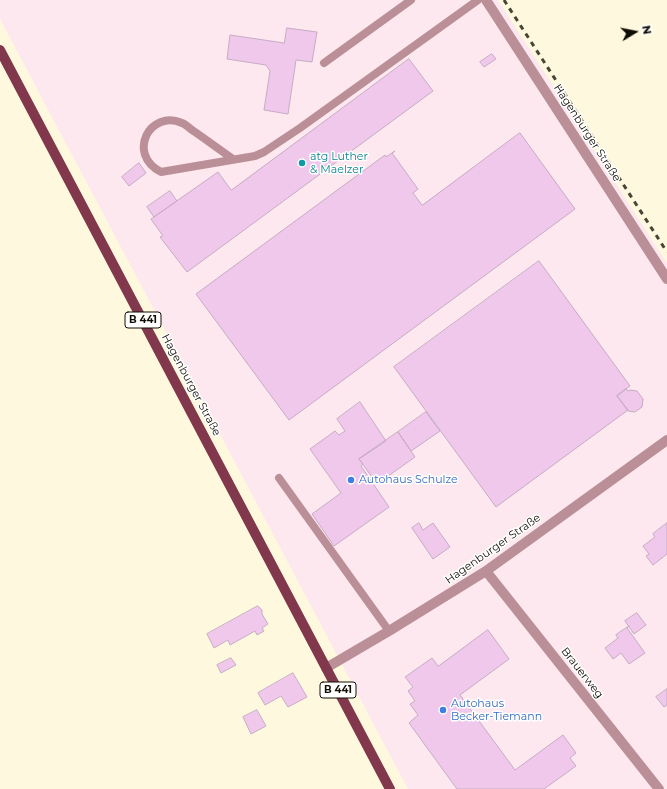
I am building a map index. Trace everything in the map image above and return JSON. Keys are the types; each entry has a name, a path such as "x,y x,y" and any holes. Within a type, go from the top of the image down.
{"main road":[{"name":"Hagenburger Straße","path":"0,50 390,789"}],"street":[{"name":"Hagenburger Straße","path":"486,0 667,280"},
{"name":"Hagenburger Straße","path":"326,668 390,631 486,571 667,440"},
{"name":"Brauerweg","path":"486,571 658,789"}],"lane":[{"path":"324,63 411,0"},
{"path":"233,159 182,123 168,121 155,125 147,132 143,146 147,161 156,170 161,172 254,156 264,152 300,128 478,0"},
{"path":"279,478 390,631"}],"shaded area":[{"path":"0,0 498,0 667,263 667,789 408,789 0,19"}],"building":[{"path":"287,28 317,32 312,62 296,60 288,114 264,110 270,71 266,65 227,59 230,35 284,43"},
{"path":"492,54 496,59 484,67 480,62"},
{"name":"atg Luther & Maelzer","path":"409,59 433,91 187,272 160,237 163,236 151,219 218,172 231,190"},
{"path":"520,133 575,209 289,420 196,294 385,155 386,157 392,153 418,189 413,193 422,205"},
{"path":"139,163 146,173 129,186 122,177"},
{"path":"170,191 177,201 154,217 147,207"},
{"path":"539,261 630,386 617,396 628,410 496,507 394,367"},
{"path":"626,389 628,391 637,391 643,399 642,407 635,412 628,411 617,396"},
{"name":"Autohaus Schulze","path":"360,402 386,441 359,459 363,464 361,466 389,507 334,546 312,514 341,493 310,449 335,431 339,435 345,431 337,419"},
{"path":"426,412 440,431 411,451 398,432"},
{"path":"398,432 415,457 377,484 359,459"},
{"path":"419,523 423,530 433,523 450,547 433,559 412,528"},
{"path":"667,523 667,554 653,565 646,556 649,554 643,546 655,537 653,534"},
{"path":"258,606 262,610 262,614 268,624 262,628 264,631 257,635 255,631 230,645 228,640 214,648 207,634"},
{"path":"637,613 646,625 634,634 625,621"},
{"path":"629,626 627,628 645,653 629,664 621,653 613,659 605,648 618,638 616,635"},
{"name":"Autohaus Becker-Tiemann","path":"488,630 509,659 460,695 515,770 563,735 576,753 570,758 576,766 544,789 457,789 409,723 418,715 410,704 415,701 408,691 413,687 405,677 432,658 438,666"},
{"path":"231,658 236,665 221,673 217,665"},
{"path":"293,673 307,697 288,707 281,696 265,705 258,693"},
{"path":"667,689 667,705 664,707 656,697"},
{"path":"257,710 266,726 251,734 243,717"}],"railway":[{"path":"504,0 667,252"}],"place":[{"name":"atg Luther & Maelzer","path":"302,163"},
{"name":"Autohaus Schulze","path":"351,480"},
{"name":"Autohaus Becker-Tiemann","path":"443,710"}]}
